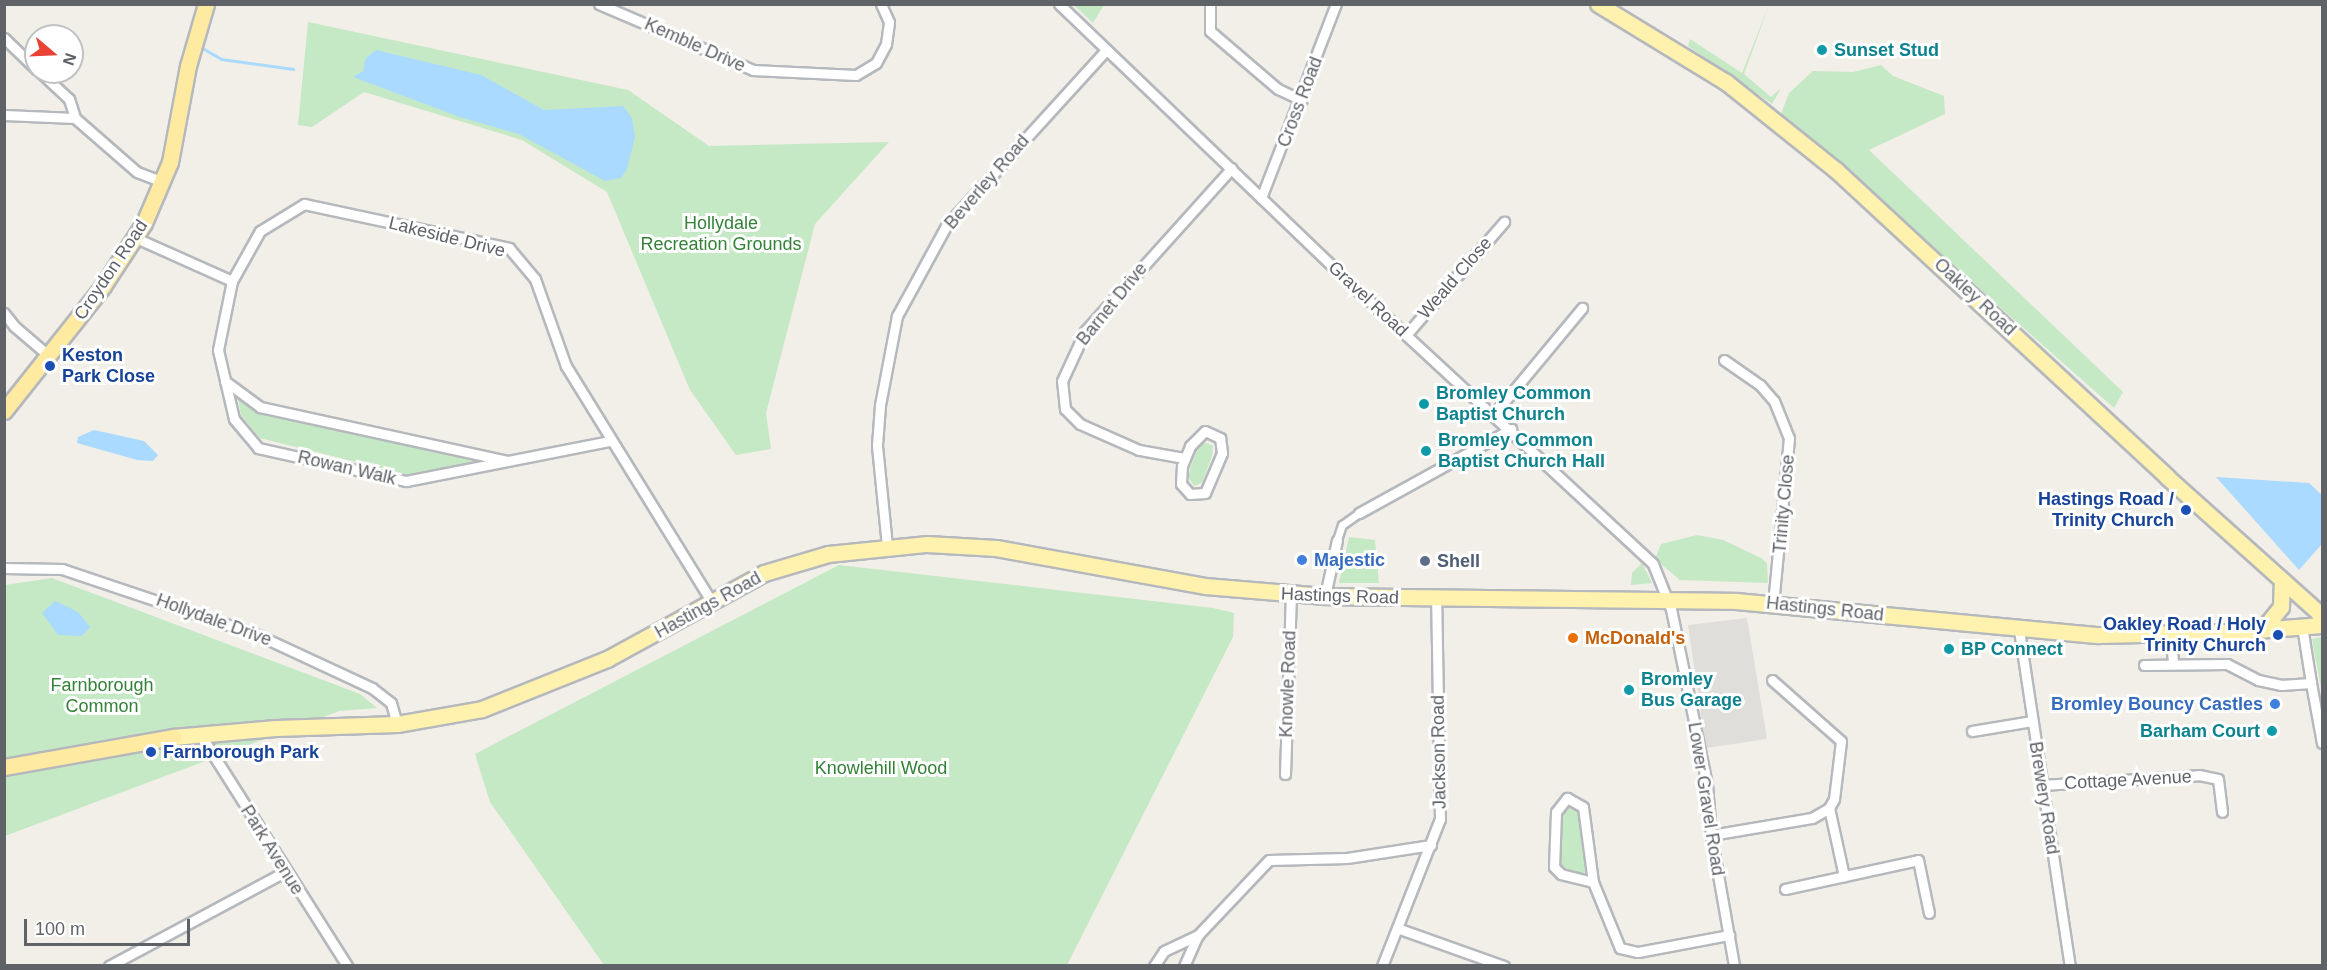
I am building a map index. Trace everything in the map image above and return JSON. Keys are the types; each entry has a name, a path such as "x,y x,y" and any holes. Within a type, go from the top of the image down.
{"highway":[{"name":"Croydon Road","path":"4,411 49,356 136,238 163,182 174,145 188,66 206,4"},
{"path":"4,767 173,738"}],"main road":[{"name":"Oakley Road","path":"1598,4 1726,82 1836,170 2319,613 2322,625"},
{"name":"Hastings Road","path":"397,724 448,717 522,696 638,643 764,573 828,554 887,546 968,545 1205,586 1325,596 1436,599 1664,593 2019,630 2171,635 2322,625"},
{"path":"2262,629 2281,607 2282,580"},
{"path":"173,738 200,734 397,724"}],"street":[{"name":"Kemble Drive","path":"599,4 753,70 856,75 876,63 886,44 889,22 881,4"},
{"name":"Gravel Road","path":"1059,4 1406,335 1511,429 1653,564 1664,593"},
{"path":"1210,4 1207,23 1210,31 1278,89 1302,99"},
{"name":"Cross Road","path":"1261,198 1302,99 1336,4"},
{"path":"4,38 24,57"},
{"name":"Beverley Road","path":"887,546 877,445 880,405 897,316 946,226 1106,50"},
{"path":"53,84 69,99 75,118 137,172 163,182"},
{"path":"4,115 75,118"},
{"name":"Barnet Drive","path":"1184,458 1139,450 1080,424 1065,409 1062,381 1085,331 1232,168"},
{"name":"Lakeside Drive","path":"232,281 260,231 304,204 509,249 535,279 566,366 610,441 711,601"},
{"name":"Weald Close","path":"1406,335 1503,222"},
{"path":"136,238 232,281"},
{"name":"Rowan Walk","path":"232,281 218,350 234,420 258,448 406,481 610,441"},
{"path":"1494,414 1582,308"},
{"path":"4,312 14,326 49,356"},
{"name":"Trinity Close","path":"1724,360 1760,385 1774,402 1789,438 1773,603"},
{"name":"Rowan Walk","path":"225,381 260,407 512,462"},
{"path":"1325,596 1342,525 1359,513 1511,429"},
{"path":"1205,431 1220,438 1222,453 1205,493 1190,494 1181,484 1184,458 1205,431"},
{"name":"Hollydale Drive","path":"4,568 62,569 258,635 372,688 391,704 397,724"},
{"name":"Lower Gravel Road","path":"1664,593 1707,784 1711,835 1734,966"},
{"name":"Knowle Road","path":"1285,774 1291,594"},
{"name":"Jackson Road","path":"1382,966 1440,819 1436,599"},
{"path":"2302,626 2322,743"},
{"name":"Brewery Road","path":"2019,630 2070,966"},
{"path":"2171,635 2173,663"},
{"path":"2144,665 2227,664 2258,680 2281,685 2311,682"},
{"path":"1711,835 1812,818 1829,808 1834,799 1841,741 1772,680"},
{"path":"1972,731 2032,721"},
{"name":"Park Avenue","path":"200,734 284,872 346,966"},
{"name":"Cottage Avenue","path":"2042,785 2199,775 2217,779 2222,812"},
{"path":"1593,882 1561,874 1554,867 1556,812 1567,798 1582,807 1593,882 1620,948 1626,951 1729,935"},
{"path":"1829,808 1844,876"},
{"path":"1184,966 1198,935 1269,860 1347,858 1431,845"},
{"path":"1785,889 1918,860 1929,913"},
{"path":"109,966 284,872"},
{"path":"1397,928 1504,966"},
{"path":"1154,966 1164,951 1198,935"}],"shaded area":[{"path":"1747,618 1767,739 1706,748 1688,625"}],"green space":[{"path":"1074,5 1104,5 1093,23"},
{"path":"1769,5 1744,74 1771,97 1781,88 1772,104 1688,46 1690,39 1742,73"},
{"name":"Hollydale Recreation Grounds","path":"308,22 628,90 709,146 889,142 815,224 766,413 771,449 736,455 690,390 607,192 522,140 364,92 312,127 298,125"},
{"path":"1881,65 1893,76 1944,96 1945,114 1869,150 2123,392 2114,408 1781,114 1789,93 1813,71 1853,72"},
{"path":"238,399 259,414 477,461 408,475 260,438 241,415"},
{"path":"1204,442 1213,446 1212,456 1202,483 1194,486 1188,476 1197,448"},
{"path":"1697,535 1723,540 1761,558 1767,563 1768,583 1680,580 1655,559 1661,544"},
{"path":"1349,537 1375,540 1379,583 1339,583"},
{"path":"1642,563 1652,583 1631,585 1632,573"},
{"name":"Knowlehill Wood","path":"839,565 1213,608 1234,613 1233,637 1067,965 604,965 490,802 475,754"},
{"name":"Farnborough Common","path":"52,578 360,694 377,708 339,711 5,836 5,585"},
{"path":"2322,637 2322,693 2312,639"},
{"path":"1569,803 1578,808 1585,846 1587,871 1580,875 1558,864 1558,822 1562,809"}],"water":[{"path":"376,50 481,75 544,110 623,106 632,118 635,137 627,169 621,178 605,181 519,134 460,117 353,77 363,71 366,58"},
{"path":"94,430 144,441 158,455 153,461 137,460 77,443 78,437"},
{"path":"2216,477 2309,483 2322,495 2322,544 2299,570"},
{"path":"55,601 78,612 90,627 82,636 58,635 42,613"}],"waterway":[{"path":"204,49 221,59 293,69"}],"place":[{"name":"Sunset Stud","path":"1822,50"},
{"name":"Keston Park Close","path":"50,366"},
{"name":"Bromley Common Baptist Church","path":"1424,404"},
{"name":"Bromley Common Baptist Church Hall","path":"1426,451"},
{"name":"Hastings Road / Trinity Church","path":"2186,510"},
{"name":"Majestic","path":"1302,560"},
{"name":"Shell","path":"1425,561"},
{"name":"Oakley Road / Holy Trinity Church","path":"2278,635"},
{"name":"McDonald's","path":"1573,638"},
{"name":"BP Connect","path":"1949,649"},
{"name":"Bromley Bus Garage","path":"1629,690"},
{"name":"Bromley Bouncy Castles","path":"2275,704"},
{"name":"Barham Court","path":"2272,731"},
{"name":"Farnborough Park","path":"151,752"}]}
